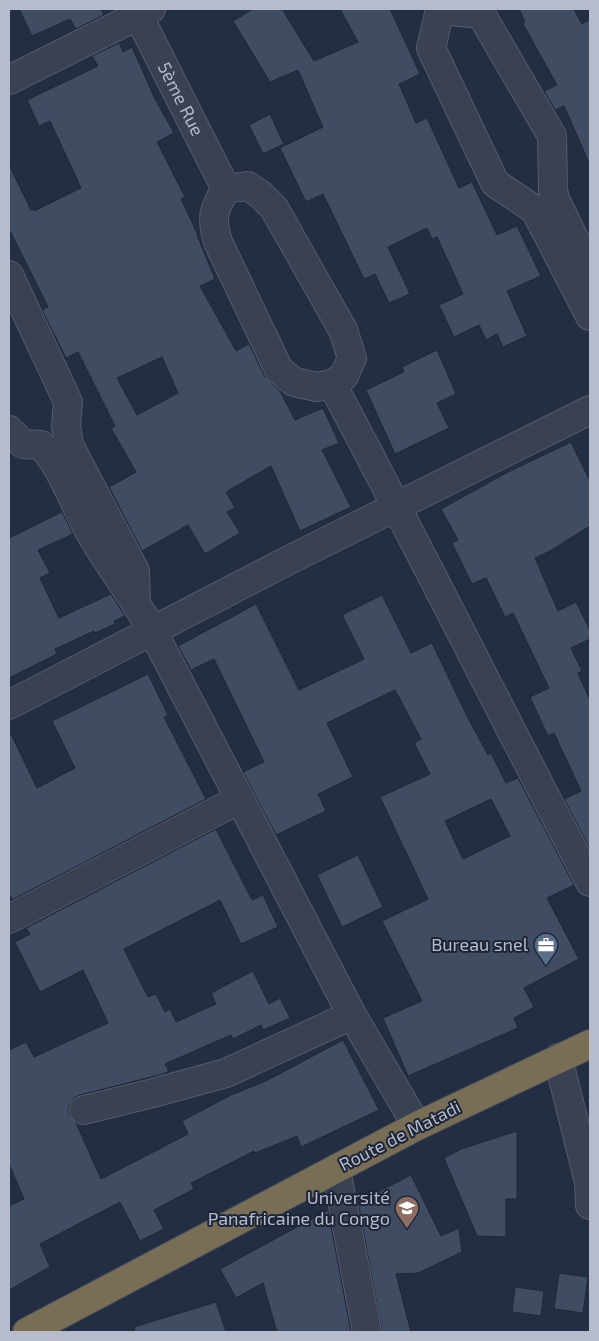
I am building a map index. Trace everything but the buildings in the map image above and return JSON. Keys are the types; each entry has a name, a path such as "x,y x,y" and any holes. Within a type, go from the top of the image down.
{"highway":[{"name":"Route de Matadi","path":"27,1332 417,1126 590,1044"}],"street":[{"path":"545,204 553,190 552,136 480,14 440,10 431,48 495,183 545,204 590,271"},
{"path":"9,80 142,11"},
{"name":"5ème Rue","path":"142,11 226,190"},
{"path":"248,186 261,195 274,208 343,330 352,358 344,376 332,384 317,387 294,382 279,370 218,242 213,225 216,205 226,190 248,186"},
{"path":"545,204 590,316"},
{"path":"9,274 68,402 66,425 60,450 88,528 152,630 352,1015 417,1126"},
{"path":"332,384 590,882"},
{"path":"9,705 292,558 590,410"},
{"path":"9,430 23,444 41,445 60,450"},
{"path":"10,917 240,800"},
{"path":"84,1110 226,1073 352,1015"},
{"path":"558,1058 589,1182 590,1205"},
{"path":"336,1169 367,1332"}],"place":[{"name":"Bureau snel","path":"546,966"},
{"name":"Université Panafricaine du Congo","path":"407,1229"}]}
